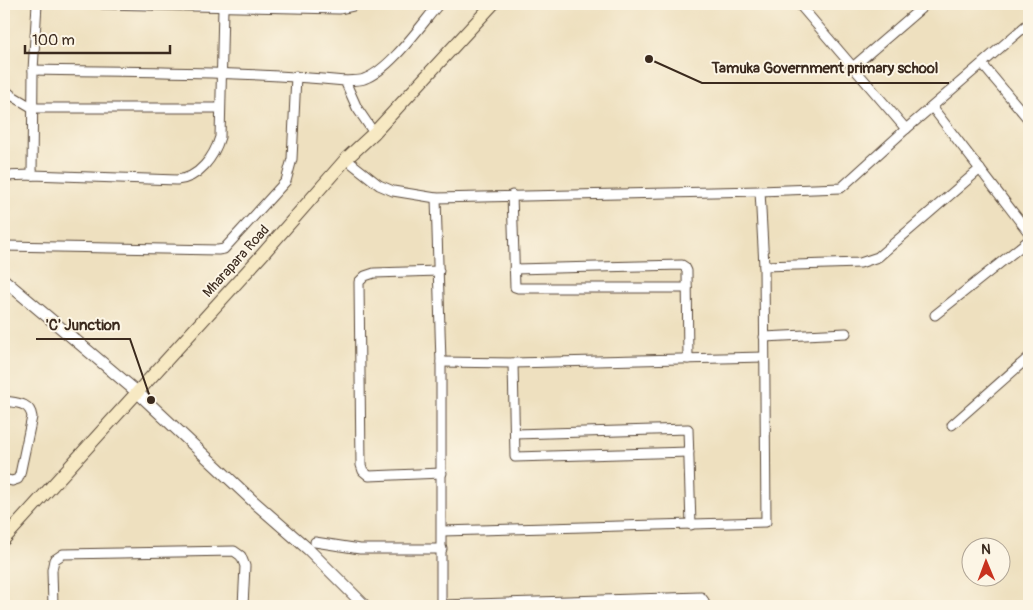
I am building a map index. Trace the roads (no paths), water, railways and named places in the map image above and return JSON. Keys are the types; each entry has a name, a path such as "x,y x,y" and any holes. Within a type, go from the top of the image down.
{"main road":[{"name":"Mharapara Road","path":"4,539 262,255 346,159 374,133 493,4"}],"street":[{"path":"32,175 33,70 37,4"},
{"path":"102,4 339,9 353,6 354,4"},
{"path":"33,70 296,76 345,81 364,79 378,72 406,44 439,4"},
{"path":"854,66 926,4"},
{"path":"804,6 906,129"},
{"path":"4,176 32,175 178,180 187,179 197,174 217,149 220,137 224,8"},
{"path":"346,159 379,185 393,192 436,198 841,188 1029,23"},
{"path":"982,64 1029,120"},
{"path":"4,246 224,249 286,181 292,159 296,76"},
{"path":"345,81 357,108 374,133"},
{"path":"4,90 33,108 220,108"},
{"path":"932,108 1029,233"},
{"path":"764,266 860,263 870,261 878,257 980,169"},
{"path":"442,531 766,522 764,266 760,191"},
{"path":"512,195 514,287 687,288"},
{"path":"436,198 441,362 441,606 701,597 704,601 704,606"},
{"path":"934,315 1029,240"},
{"path":"514,269 682,265 687,271 688,359"},
{"path":"439,271 374,273 365,276 359,282 361,465 369,476 442,473"},
{"path":"4,280 137,392 253,501 308,549 366,606"},
{"path":"764,337 846,334"},
{"path":"441,362 513,364 764,357"},
{"path":"952,425 1029,358"},
{"path":"513,364 515,457 689,452"},
{"path":"4,401 27,406 31,411 32,417 18,479 12,481 4,479"},
{"path":"515,434 688,429 691,525"},
{"path":"315,542 360,549 442,549"},
{"path":"53,606 52,570 54,560 63,554 234,551 241,556 244,566 243,606"}],"place":[{"name":"Tamuka Government primary school","path":"649,59"},
{"name":"'C' Junction","path":"151,400"}]}
